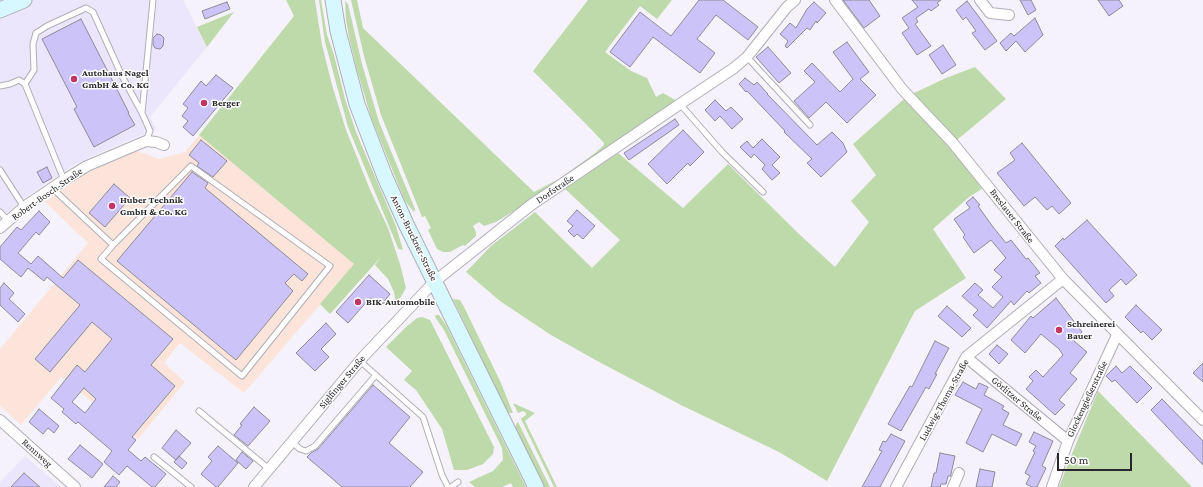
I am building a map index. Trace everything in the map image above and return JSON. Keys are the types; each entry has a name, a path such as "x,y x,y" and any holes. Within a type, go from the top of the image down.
{"main road":[{"path":"0,10 24,0"},
{"name":"Anton-Bruckner-Straße","path":"332,0 357,104 385,177 434,282 536,487"}],"street":[{"name":"Dorfstraße","path":"434,282 531,205 734,68 747,57 795,0"},
{"name":"Breslauer Straße","path":"835,0 897,83 952,142 1063,279 1203,420"},
{"path":"980,0 990,14 1009,15"},
{"path":"146,141 164,145"},
{"name":"Robert-Bosch-Straße","path":"0,228 24,207 87,166 146,141"},
{"name":"Ludwig-Thoma-Straße","path":"896,487 966,357 1063,279"},
{"name":"Siglfinger Straße","path":"254,487 360,361 434,282"},
{"name":"Glockengießerstraße","path":"1052,487 1068,441 1117,335"},
{"name":"Görlitzer Straße","path":"966,357 1068,441"},
{"name":"Rennweg","path":"0,420 75,487"},
{"path":"953,487 959,473"}],"lane":[{"path":"142,113 153,0"},
{"path":"25,84 34,70 33,44 36,33 46,26 86,8 93,12 122,76 142,113 150,131 146,141"},
{"path":"747,57 810,125"},
{"path":"0,86 20,80 25,84 64,180"},
{"path":"680,104 722,152 763,192"},
{"path":"191,166 330,266 242,376 101,259 113,245 191,166"},
{"path":"0,170 24,207"},
{"path":"52,188 113,245"},
{"path":"0,212 8,221"},
{"path":"360,361 423,417 442,475 450,487 458,482"},
{"path":"292,442 300,449 306,451 315,446 376,375"},
{"path":"199,411 269,469"},
{"path":"154,458 191,487"}],"shaded area":[{"path":"0,0 183,0 207,47 150,117 156,129 74,165 23,199 0,219"},
{"name":"Huber Technik GmbH & Co. KG","path":"199,135 355,264 244,393 180,343 164,363 185,382 138,439 61,377 21,425 0,406 0,349 88,243 45,202 83,175 112,161 137,151 159,159 185,152"},
{"path":"25,456 61,487 0,487 0,482"}],"green space":[{"path":"286,0 315,0 322,45 332,85 346,130 371,192 388,228 400,264 406,288 396,305 394,292 388,279 375,265 381,257 330,314 320,304 354,264 199,135 294,16"},
{"path":"319,0 321,0 327,35 356,132 396,226 403,250 398,248 348,127 325,42"},
{"path":"351,0 357,0 363,28 534,192 559,179 604,145 604,143 587,125 533,71 588,0 672,0 657,19 640,6 605,52 631,71 647,78 656,97 663,93 677,101 530,201 496,222 484,226 479,222 473,226 476,236 465,246 463,245 450,252 443,252 437,249 428,230 431,228 425,216 422,217 381,115 364,56"},
{"path":"345,1 348,4 362,64 379,122 415,209 414,212 405,201 371,117 349,37"},
{"path":"234,12 207,47 197,27"},
{"path":"975,67 1006,99 957,140 912,94 946,78"},
{"path":"904,99 957,155 982,189 969,197 933,229 966,278 915,311 827,481 779,452 683,406 551,335 500,301 466,272 491,246 535,212 592,268 620,240 565,189 618,153 683,208 728,164 835,267 869,222 851,201 876,175 853,144"},
{"path":"453,299 460,300 464,307 501,383 513,413 508,413 506,410"},
{"path":"436,315 439,315 446,325 526,487 513,487 511,483 502,487 475,487 469,482 493,471 503,460 502,448 444,330 435,317"},
{"path":"422,317 430,320 494,447 493,454 483,464 467,470 454,470 442,429 416,390 404,380 412,371 386,347 406,327 417,318"},
{"path":"1098,391 1192,487 1059,487"},
{"path":"513,403 535,413 525,421 557,487 554,487 521,419 526,415 526,413 523,411 518,413"},
{"path":"518,422 550,487 542,487 515,430"}],"building":[{"path":"699,0 723,0 758,27 748,40 716,15 697,39 715,53 700,73 653,37 630,67 610,52 640,12 671,36"},
{"path":"843,0 869,0 880,16 864,28"},
{"path":"912,0 941,0 937,3 939,5 931,11 929,9 916,18 918,22 915,24 931,46 917,55 902,33 909,28 902,18 918,7"},
{"path":"1020,0 1031,0 1036,10 1028,15"},
{"path":"1098,0 1119,0 1123,6 1109,16"},
{"path":"967,1 997,41 985,50 972,33 976,31 966,17 963,20 956,10"},
{"path":"227,2 230,9 205,19 202,11"},
{"path":"814,2 826,13 817,23 816,21 810,30 807,28 787,48 785,46 788,41 780,34 790,23 796,28 807,9"},
{"path":"1035,18 1043,35 1025,52 1016,41 1006,51 1000,43 1011,33 1014,36"},
{"path":"81,19 135,125 94,147 74,109 77,107 42,39"},
{"path":"157,34 164,38 163,46 160,49 155,48 153,45 153,38"},
{"path":"847,42 869,72 860,79 876,95 847,123 826,102 809,118 794,101 815,82 804,71 812,63 840,92 853,79 833,52"},
{"path":"943,45 956,65 942,74 929,55"},
{"path":"768,47 791,73 779,83 756,57"},
{"path":"216,75 233,88 193,136 183,127 188,121 182,116 188,108 183,104 201,81 206,86"},
{"path":"745,78 754,85 757,82 817,145 832,132 843,143 847,152 821,177 807,163 812,159 784,132 785,131 739,84"},
{"path":"715,100 726,111 731,107 743,119 732,129 720,116 715,121 705,110"},
{"path":"675,119 679,125 629,160 624,153"},
{"path":"683,130 704,152 690,166 688,163 667,184 648,164"},
{"path":"762,139 780,157 772,165 780,173 772,180 762,169 765,165 754,154 751,158 740,147 747,141 753,148"},
{"path":"201,140 227,161 213,177 197,166 199,163 189,155"},
{"path":"1022,143 1071,203 1059,214 1052,206 1047,210 1035,197 1024,206 997,173 1015,160 1010,153"},
{"path":"47,167 52,178 43,183 37,172"},
{"path":"192,172 208,183 205,188 308,274 302,281 294,274 285,283 293,291 236,360 117,261"},
{"path":"114,184 130,198 105,227 89,213"},
{"path":"973,197 980,205 978,206 993,227 1006,243 1011,240 1026,259 1028,258 1040,273 1035,276 1041,283 1029,293 1027,291 1014,305 1011,301 987,328 973,315 978,310 962,296 975,283 983,290 978,295 993,308 1003,297 992,287 1002,277 994,270 1006,258 991,240 974,253 963,237 965,235 954,219 970,208 966,203"},
{"path":"577,210 595,226 583,239 577,234 574,237 568,231 573,226 567,221"},
{"path":"39,211 50,222 39,235 36,232 18,253 31,264 38,256 63,278 78,260 173,339 151,365 175,386 132,437 136,440 128,450 141,461 145,457 166,474 155,487 152,487 127,466 119,475 104,462 112,451 78,422 76,424 62,412 64,409 51,398 77,365 85,372 112,339 92,322 50,372 35,359 80,305 47,277 44,281 28,268 21,277 0,259 0,247 17,227 21,230","holes":["84,388 96,399 85,413 72,402"]},
{"path":"1087,220 1137,275 1126,285 1121,279 1109,290 1114,296 1106,303 1055,246"},
{"path":"369,275 390,294 383,303 370,298 348,323 336,312"},
{"path":"4,283 14,293 9,299 25,314 18,322 0,305 0,288"},
{"path":"1056,298 1082,332 1074,341 1087,352 1070,373 1077,379 1059,400 1065,405 1055,415 1026,389 1033,381 1029,377 1036,370 1043,377 1063,355 1059,349 1041,334 1025,353 1011,340 1031,316 1033,318"},
{"path":"1136,305 1162,330 1152,340 1143,331 1141,333 1125,317"},
{"path":"947,306 971,328 962,337 938,316"},
{"path":"326,323 336,334 321,349 329,357 315,371 296,353"},
{"path":"935,341 949,348 929,389 926,387 901,431 888,424 910,386 912,387"},
{"path":"997,345 1008,354 999,364 989,354"},
{"path":"1203,363 1203,382 1193,373"},
{"path":"1116,366 1122,373 1130,366 1152,388 1137,403 1115,380 1112,382 1106,376"},
{"path":"963,382 976,389 979,383 988,387 984,395 1004,406 1002,409 1009,413 1003,425 1022,434 1016,446 992,434 983,452 966,443 982,409 955,395"},
{"path":"373,385 410,417 389,443 423,472 410,487 342,487 307,457 318,449"},
{"path":"1162,399 1203,441 1203,465 1151,410"},
{"path":"254,407 270,421 248,446 234,435 242,425 240,424"},
{"path":"39,409 59,426 54,433 48,428 43,434 29,422"},
{"path":"176,430 191,443 176,460 162,448"},
{"path":"1034,432 1053,441 1042,466 1046,468 1037,487 1032,487 1026,484 1030,476 1025,473 1035,452 1033,451 1036,446 1029,442"},
{"path":"891,434 905,441 880,487 862,487 882,451 879,450 883,441 886,442"},
{"path":"80,445 103,464 92,478 68,459"},
{"path":"218,446 238,463 218,487 216,487 201,474 212,461 208,457"},
{"path":"242,452 253,461 246,469 236,460"},
{"path":"940,453 955,456 951,476 948,476 946,484 941,484 940,487 931,487 934,473 936,473"},
{"path":"179,456 187,463 182,469 174,462"},
{"path":"980,469 995,472 992,487 976,487"},
{"path":"24,473 40,487 11,487"},
{"path":"113,476 120,482 116,487 104,487"}],"place":[{"name":"Autohaus Nagel GmbH & Co. KG","path":"74,79"},
{"name":"Berger","path":"204,103"},
{"name":"Huber Technik GmbH & Co. KG","path":"112,206"},
{"name":"BIK-Automobile","path":"358,302"},
{"name":"Schreinerei Bauer","path":"1059,330"}]}
